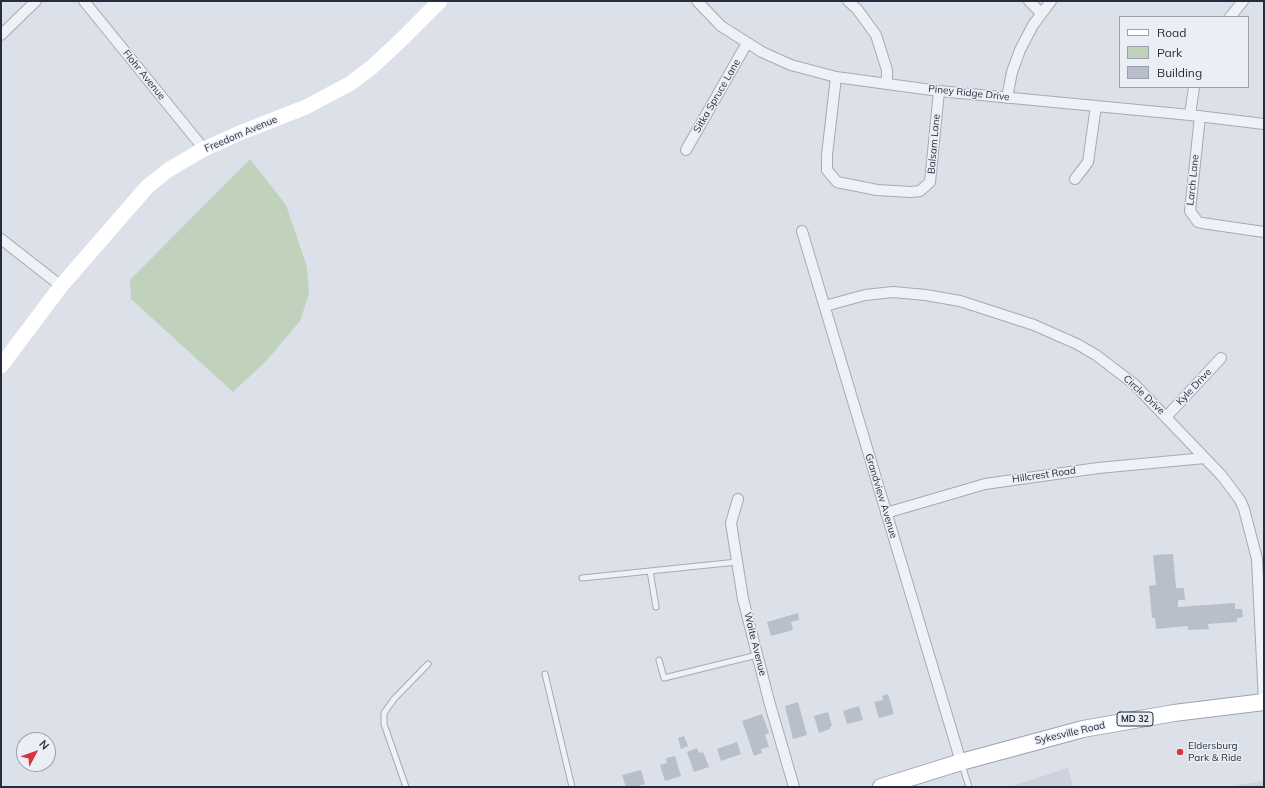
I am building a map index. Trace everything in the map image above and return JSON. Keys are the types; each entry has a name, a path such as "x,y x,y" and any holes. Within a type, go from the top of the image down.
{"main road":[{"name":"Sykesville Road","path":"881,787 961,762 1051,737 1114,723 1188,711 1264,702"}],"street":[{"path":"1,35 36,1"},
{"name":"Flohr Avenue","path":"84,1 204,149"},
{"name":"Freedom Avenue","path":"1,366 61,286 148,187 168,170 204,149 242,132 306,107 347,85 372,67 440,1"},
{"name":"Piney Ridge Drive","path":"697,1 721,26 762,52 791,65 836,77 939,91 1264,124"},
{"path":"848,1 867,21 876,35 887,70 887,83"},
{"path":"1029,1 1041,13"},
{"path":"1008,98 1012,72 1020,50 1041,13 1051,1"},
{"path":"1231,16 1243,1"},
{"name":"Sitka Spruce Lane","path":"686,150 747,43"},
{"name":"Balsam Lane","path":"836,77 826,155 827,170 837,182 877,190 911,192 920,191 930,182 939,91"},
{"name":"Larch Lane","path":"1194,88 1195,116 1190,211 1198,222 1264,232"},
{"path":"1075,179 1088,162 1096,106"},
{"name":"Grandview Avenue","path":"802,231 961,762"},
{"path":"1,239 61,286"},
{"name":"Circle Drive","path":"825,306 880,292 910,293 960,301 1034,325 1077,344 1096,355 1134,384 1167,416 1205,458 1232,489 1244,509 1257,559 1262,622 1264,702"},
{"name":"Kyle Drive","path":"1167,416 1221,358"},
{"name":"Hillcrest Road","path":"886,513 985,484 1098,468 1205,458"},
{"name":"Waite Avenue","path":"738,499 731,523 743,599 794,787"}],"lane":[{"path":"582,578 737,562"},
{"path":"650,571 656,607"},
{"path":"659,660 664,678 758,655"},
{"path":"406,787 384,724 384,713 394,699 428,664"},
{"path":"545,674 572,787"},
{"path":"961,762 969,787"}],"shaded area":[{"path":"1068,768 1073,787 1009,787"},
{"path":"1264,781 1264,787 1226,787"}],"green space":[{"path":"250,159 286,205 307,267 309,294 300,321 267,360 233,392 131,299 130,280"}],"building":[{"path":"1173,554 1176,588 1184,588 1185,600 1178,600 1178,607 1235,603 1235,609 1242,609 1243,617 1237,618 1237,622 1208,624 1209,629 1188,630 1188,626 1156,629 1155,618 1152,618 1149,586 1156,585 1153,555"},
{"path":"798,613 799,620 791,622 793,630 771,636 767,622"},
{"path":"888,694 894,714 879,718 874,702 883,700 882,696"},
{"path":"798,702 807,735 793,739 785,706"},
{"path":"859,706 863,720 847,724 843,711"},
{"path":"828,712 832,726 830,729 819,733 814,716"},
{"path":"762,714 769,733 765,735 769,747 761,749 762,753 754,756 742,721"},
{"path":"684,736 688,746 681,749 678,738"},
{"path":"737,742 741,754 721,761 717,749"},
{"path":"697,748 699,753 703,752 709,767 694,772 687,752"},
{"path":"675,756 681,776 665,781 660,765 667,763 666,758"},
{"path":"641,770 645,784 634,787 626,787 622,775"}],"place":[{"name":"Eldersburg Park & Ride","path":"1180,752"}]}
